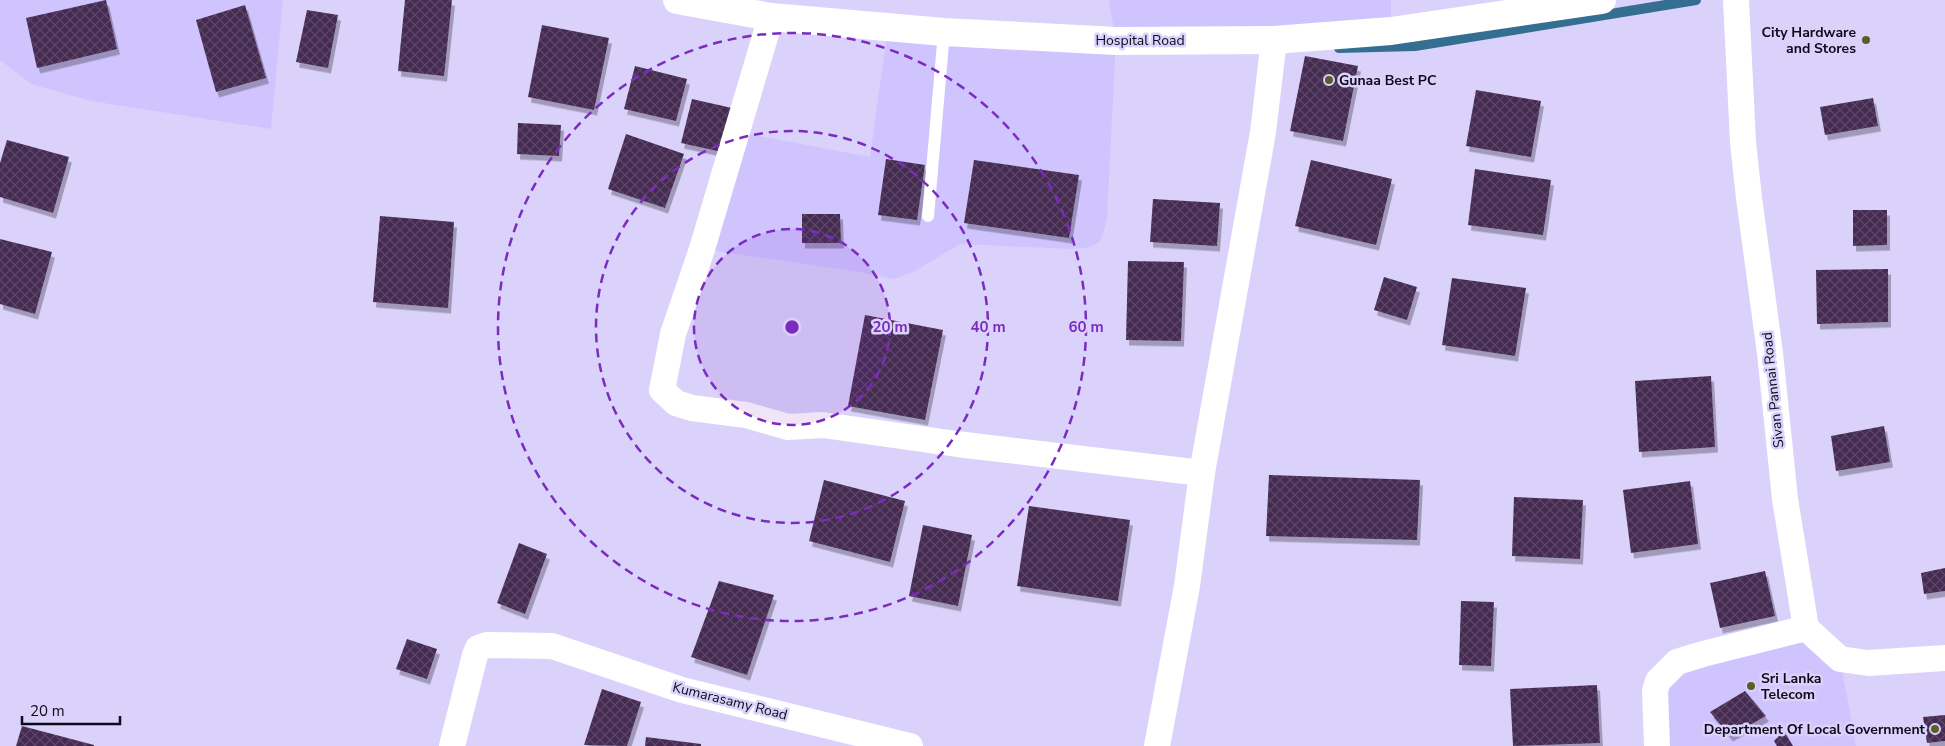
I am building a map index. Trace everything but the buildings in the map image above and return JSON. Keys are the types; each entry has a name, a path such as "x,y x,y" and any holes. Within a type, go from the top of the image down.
{"street":[{"name":"Hospital Road","path":"677,0 771,17 944,32 1116,41 1274,40 1392,32 1602,0"},
{"name":"Sivan Pannai Road","path":"1736,0 1743,142 1749,198 1770,353 1785,499 1806,628"},
{"path":"771,17 702,249 672,334 662,390 676,403 692,408 746,415 788,427 823,424 957,444 1202,473"},
{"path":"1157,746 1187,586 1202,473 1263,132 1274,40"},
{"path":"1657,746 1655,691 1658,681 1677,662 1703,654 1741,646 1806,628 1840,659 1868,663 1945,658"},
{"name":"Kumarasamy Road","path":"452,746 474,655 478,648 487,645 552,646 682,690 910,746"}],"lane":[{"path":"928,216 944,32"}],"shaded area":[{"path":"0,0 283,0 271,129 91,101 31,84 0,60"},
{"path":"1109,0 1391,0 1391,31 1116,41"},
{"path":"888,28 1116,41 1107,216 1103,235 1099,242 1092,246 1069,249 960,244 915,271 894,279 859,272 702,249 738,132 870,157"},
{"name":"Sri Lanka Telecom","path":"1806,628 1840,659 1856,746 1657,746 1658,681"}],"waterway":[{"path":"1339,48 1415,46 1696,0"}],"place":[{"name":"City Hardware and Stores","path":"1866,40"},
{"name":"Gunaa Best PC","path":"1329,80"},
{"name":"Sri Lanka Telecom","path":"1751,686"},
{"name":"Department Of Local Government","path":"1935,729"}]}
